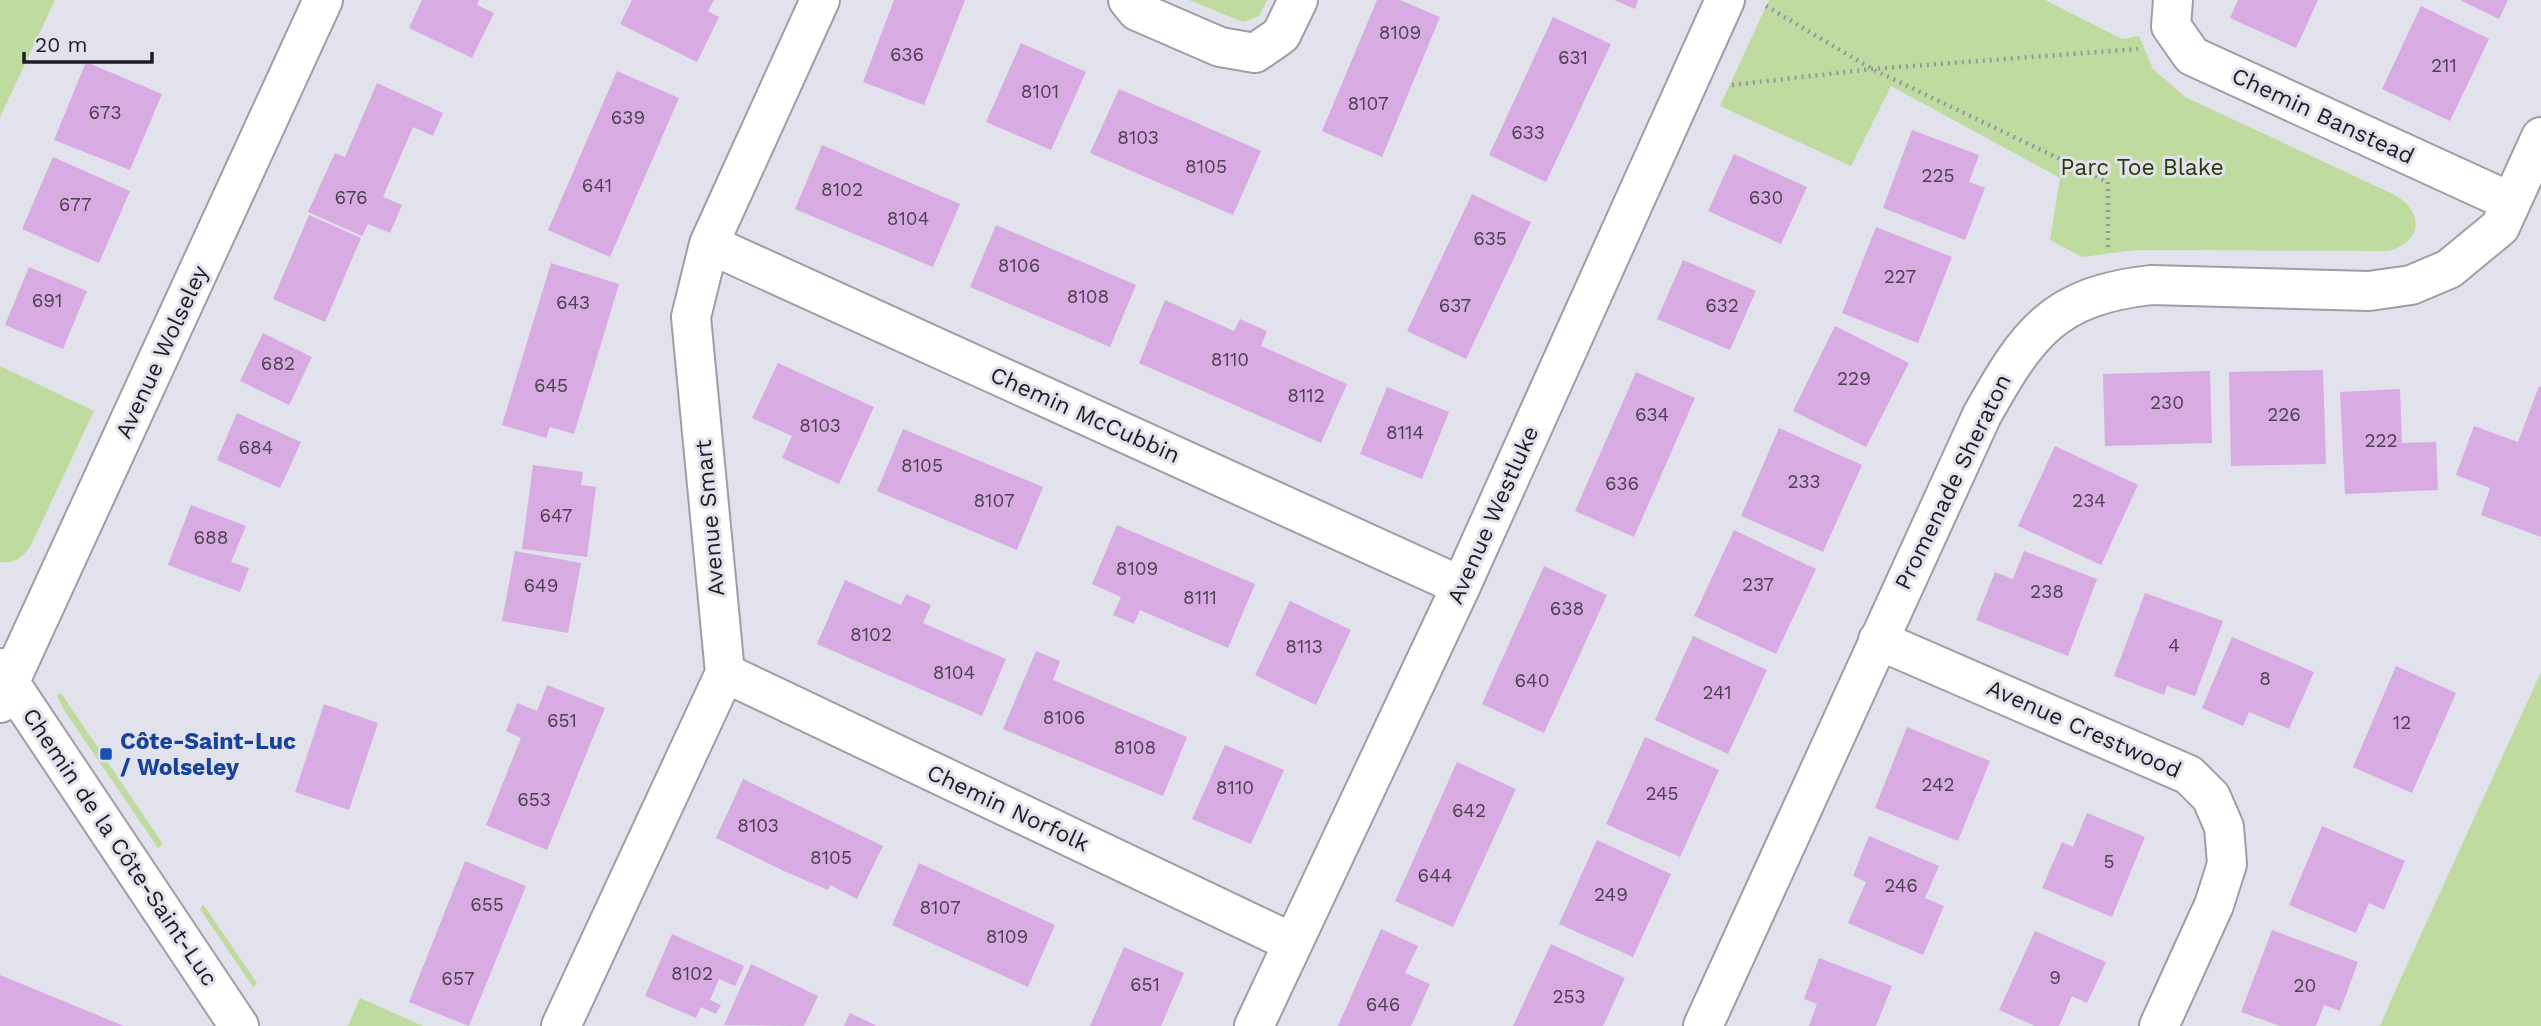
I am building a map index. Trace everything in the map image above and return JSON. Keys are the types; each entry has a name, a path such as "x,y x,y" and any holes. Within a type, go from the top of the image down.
{"street":[{"name":"Avenue Wolseley","path":"3,685 323,0"},
{"name":"Avenue Smart","path":"725,673 691,317 709,244 820,0"},
{"path":"1128,0 1137,11 1220,47 1255,53 1281,35 1298,0"},
{"name":"Avenue Westluke","path":"1254,1026 1461,586 1682,97 1742,1"},
{"name":"Chemin Banstead","path":"2175,17 2192,56 2511,202"},
{"name":"Promenade Sheraton","path":"1703,1026 1982,415 2011,363 2045,324 2083,298 2111,290 2151,285 2369,291 2411,285 2449,269 2500,227 2541,137"},
{"name":"Chemin McCubbin","path":"709,244 1461,586"},
{"name":"Avenue Crestwood","path":"1878,640 2189,775 2211,797 2224,827 2227,864 2214,905 2159,1026"},
{"path":"564,1025 725,673"},
{"name":"Chemin Norfolk","path":"725,673 1292,942"},
{"name":"Chemin de la Côte-Saint-Luc","path":"3,685 239,1026"}],"path":[{"path":"1742,1 1872,69 2108,182 2111,290"},
{"path":"1682,97 1726,86 1872,69 2150,48 2175,17"}],"green space":[{"path":"0,0 55,0 0,117"},
{"path":"1189,0 1267,0 1259,16 1243,22"},
{"name":"Parc Toe Blake","path":"1769,0 2045,0 2122,39 2139,36 2153,69 2185,97 2397,196 2412,211 2416,227 2408,241 2389,251 2135,250 2082,257 2050,240 2060,178 1891,86 1851,166 1720,106"},
{"path":"0,366 94,411 31,545 18,559 10,562 0,562"},
{"path":"2541,672 2541,1026 2380,1026 2396,989"},
{"path":"61,693 163,844 158,848 64,710 57,696"},
{"path":"203,904 257,983 253,987 200,909"},
{"path":"360,998 423,1026 348,1026"}],"building":[{"path":"422,0 479,0 477,5 494,13 472,58 409,28"},
{"path":"632,0 714,0 708,11 719,17 697,62 620,24"},
{"path":"894,0 965,0 924,105 863,82"},
{"path":"1377,0 1400,0 1440,17 1382,157 1322,131"},
{"path":"1614,0 1638,0 1635,9"},
{"path":"2238,0 2318,0 2296,48 2230,18"},
{"path":"2460,0 2508,0 2499,19"},
{"path":"2421,6 2489,39 2450,121 2382,89"},
{"path":"1553,17 1611,44 1546,182 1489,155"},
{"path":"1021,43 1086,72 1051,150 986,122"},
{"path":"86,62 162,94 130,170 54,140"},
{"path":"617,71 679,98 610,257 548,230"},
{"path":"377,83 443,113 433,136 413,127 383,197 402,205 390,233 368,224 362,236 308,212 335,153 345,157"},
{"path":"1119,89 1261,151 1233,215 1090,153"},
{"path":"1912,130 1979,155 1969,182 1985,188 1965,240 1883,208"},
{"path":"822,145 960,204 933,267 795,209"},
{"path":"1734,154 1807,187 1781,244 1708,211"},
{"path":"53,157 130,191 99,263 22,229"},
{"path":"1472,194 1531,222 1466,359 1407,331"},
{"path":"309,215 361,238 325,322 273,299"},
{"path":"996,225 1136,285 1110,347 970,287"},
{"path":"1876,227 1952,257 1918,343 1842,313"},
{"path":"1683,260 1756,291 1730,350 1657,319"},
{"path":"551,263 619,284 574,434 550,427 546,438 502,425"},
{"path":"29,267 87,291 63,349 5,325"},
{"path":"1165,300 1234,331 1240,319 1267,331 1261,346 1347,384 1321,443 1139,363"},
{"path":"1835,326 1909,363 1866,447 1793,411"},
{"path":"263,333 312,357 289,405 240,381"},
{"path":"778,363 874,407 839,484 782,458 792,436 752,418"},
{"path":"2323,370 2326,464 2231,466 2229,372"},
{"path":"2210,371 2212,443 2105,446 2103,374"},
{"path":"1636,372 1695,398 1634,537 1575,511"},
{"path":"2539,386 2541,537 2481,515 2490,488 2456,475 2474,426 2518,442"},
{"path":"1387,387 1449,412 1422,479 1360,454"},
{"path":"2400,389 2402,443 2436,442 2438,490 2345,494 2340,392"},
{"path":"237,413 301,442 280,488 217,460"},
{"path":"1779,428 1862,465 1823,552 1741,516"},
{"path":"903,429 1043,487 1017,550 877,491"},
{"path":"2055,446 2138,485 2101,565 2018,526"},
{"path":"533,465 583,472 581,485 596,487 587,557 522,549"},
{"path":"191,505 246,526 231,562 249,568 240,592 168,565"},
{"path":"1117,525 1255,584 1228,648 1140,610 1134,624 1113,615 1121,597 1092,584"},
{"path":"1734,530 1816,569 1776,654 1694,616"},
{"path":"515,551 581,563 568,633 502,621"},
{"path":"2024,551 2097,579 2068,656 1976,620 1995,572 2013,579"},
{"path":"1544,566 1607,595 1544,733 1482,704"},
{"path":"845,580 901,605 906,594 931,605 923,623 1006,659 982,716 817,644"},
{"path":"2145,593 2223,621 2195,696 2167,686 2164,695 2114,676"},
{"path":"1290,601 1351,630 1316,705 1255,675"},
{"path":"1693,636 1767,670 1728,754 1655,720"},
{"path":"2232,637 2314,672 2289,729 2249,712 2243,726 2202,708"},
{"path":"1036,651 1060,661 1053,680 1187,737 1163,796 1003,729"},
{"path":"2396,666 2456,693 2412,793 2353,767"},
{"path":"547,685 605,708 547,850 486,825 521,738 506,731 517,703 537,711"},
{"path":"324,704 378,723 349,810 295,792"},
{"path":"1907,727 1990,761 1958,841 1875,808"},
{"path":"1645,737 1719,770 1680,857 1606,824"},
{"path":"1225,745 1284,770 1251,844 1192,819"},
{"path":"1457,762 1516,789 1453,927 1395,901"},
{"path":"743,779 883,846 857,899 830,885 828,890 786,872 716,838"},
{"path":"2087,813 2145,837 2112,917 2042,888 2062,842 2073,847"},
{"path":"2322,826 2405,861 2384,910 2369,903 2356,933 2289,905"},
{"path":"1869,836 1939,866 1925,898 1944,906 1923,955 1848,923 1866,882 1853,876"},
{"path":"1597,840 1671,874 1633,957 1559,924"},
{"path":"465,861 526,886 469,1026 409,1002"},
{"path":"919,863 1055,925 1028,987 892,925"},
{"path":"1381,929 1418,946 1405,973 1430,984 1411,1026 1338,1026"},
{"path":"2272,930 2358,962 2340,1011 2324,1005 2316,1026 2280,1026 2241,1012"},
{"path":"2035,931 2106,962 2087,1003 2072,996 2059,1026 2035,1026 1999,1010"},
{"path":"672,934 744,966 735,986 719,979 710,1000 721,1005 716,1014 701,1007 696,1018 645,996"},
{"path":"1551,944 1625,978 1603,1026 1513,1026"},
{"path":"1124,947 1184,973 1161,1026 1090,1026"},
{"path":"1819,958 1892,986 1876,1026 1809,1026 1817,1004 1804,999"},
{"path":"751,964 818,996 804,1026 724,1025"},
{"path":"0,975 124,1026 0,1026"},
{"path":"850,1013 877,1026 844,1026"}],"place":[{"name":"Côte-Saint-Luc / Wolseley","path":"106,754"}]}
